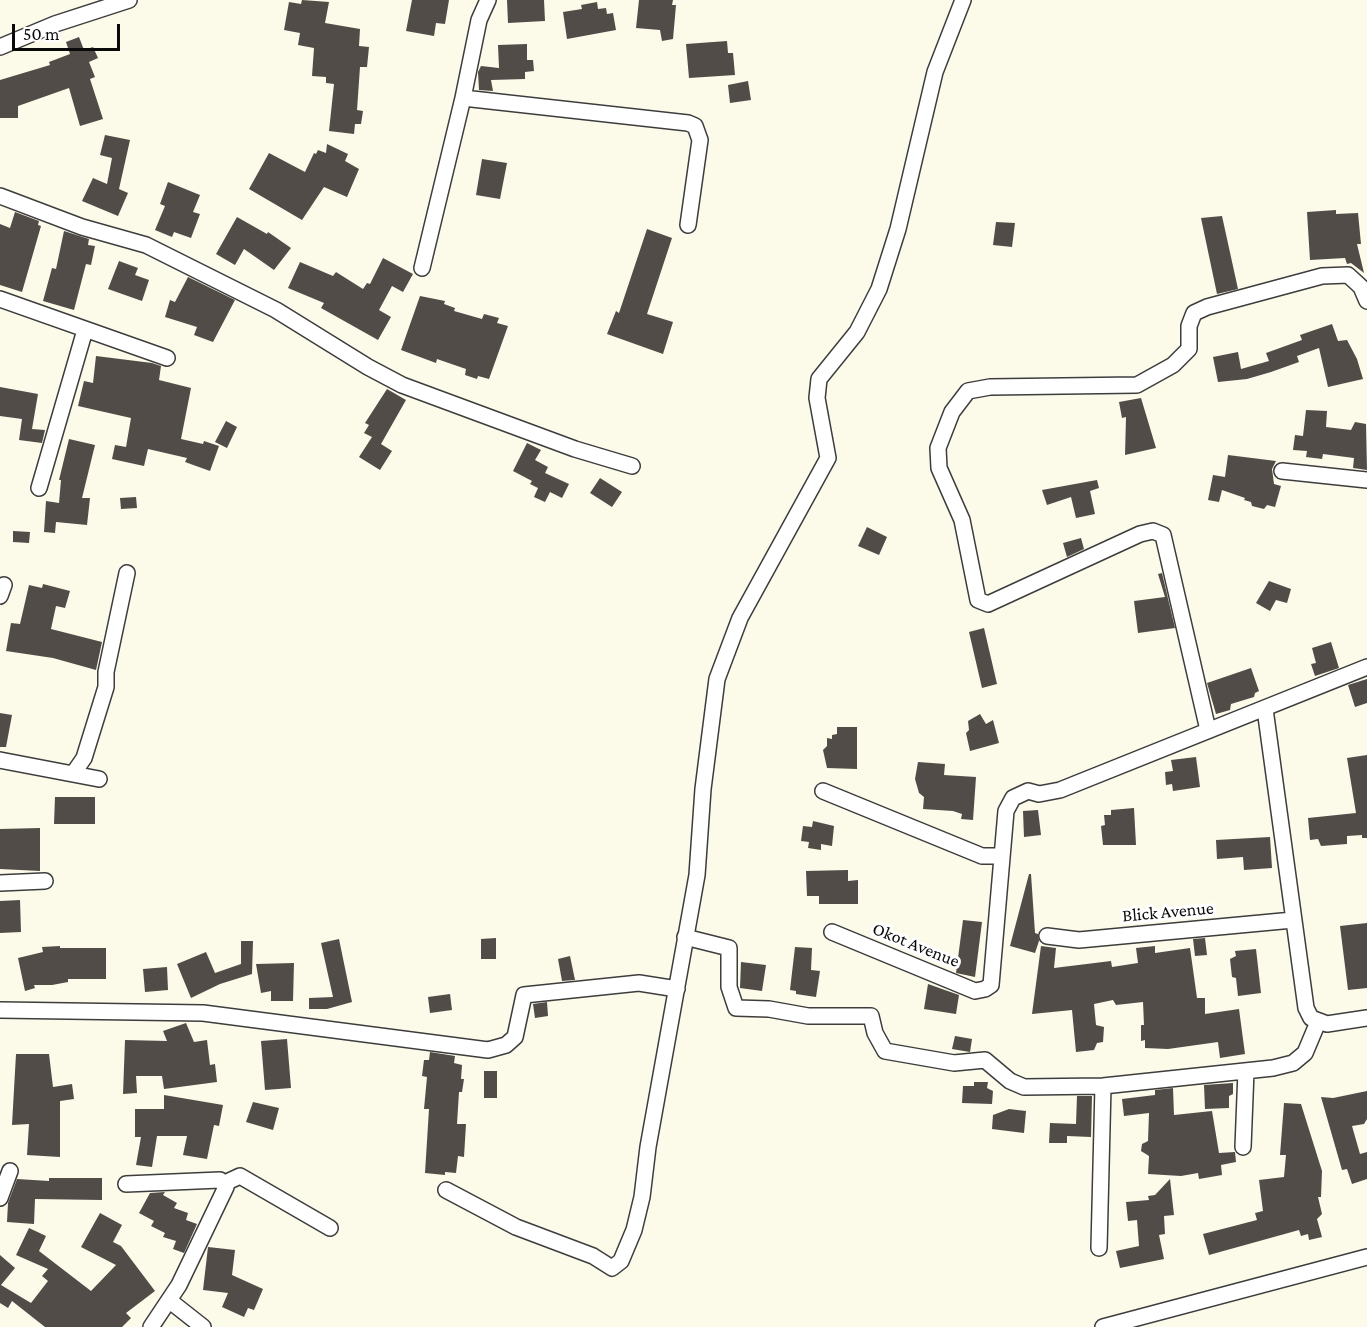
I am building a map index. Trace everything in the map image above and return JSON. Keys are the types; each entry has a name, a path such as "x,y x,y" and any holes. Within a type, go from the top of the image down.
{"street":[{"path":"0,47 55,24 129,0"},
{"path":"422,268 463,98 479,20 488,0"},
{"path":"446,1190 516,1227 593,1256 612,1268 621,1262 634,1230 642,1197 648,1147 697,875 703,789 717,679 740,618 828,458 818,407 819,379 857,332 879,289 898,229 935,72 963,0"},
{"path":"463,98 688,123 695,126 700,140 688,225"},
{"path":"0,196 82,226 146,245 276,310 361,363 402,385 575,450 632,466"},
{"path":"1209,730 1163,535 1153,531 1140,534 988,604 978,600 962,520 939,468 938,448 952,412 968,391 990,387 1137,385 1173,365 1189,349 1190,326 1194,313 1207,307 1322,276 1348,275 1361,286 1367,300"},
{"path":"0,299 166,358"},
{"path":"39,488 85,330"},
{"path":"1282,471 1367,480"},
{"path":"74,774 84,758 106,687 106,672 127,573"},
{"path":"823,791 982,856 1002,856 1006,811 1013,798 1028,791 1040,794 1060,790 1367,667"},
{"path":"1264,710 1302,993 1311,1018 1318,1022 1327,1024 1367,1018"},
{"path":"0,760 99,779"},
{"name":"Okot Avenue","path":"832,932 975,991 985,989 991,985 1002,856"},
{"path":"0,883 45,881"},
{"name":"Blick Avenue","path":"1047,936 1079,940 1293,920"},
{"path":"685,937 729,948 729,987 736,1008 808,1016 871,1016 875,1033 885,1050 954,1063 985,1060 1010,1081 1024,1086 1104,1086 1246,1071 1293,1063 1308,1048 1318,1022"},
{"path":"0,1010 203,1013 488,1050 507,1045 515,1037 524,995 639,983 677,989"},
{"path":"1243,1147 1246,1071"},
{"path":"1099,1248 1104,1086"},
{"path":"0,1198 10,1171"},
{"path":"225,1183 240,1176 330,1228"},
{"path":"126,1184 220,1180 225,1183"},
{"path":"151,1327 170,1301 226,1191 225,1183"},
{"path":"1103,1327 1367,1257"},
{"path":"170,1301 203,1327"}],"building":[{"path":"302,0 329,2 325,23 360,29 359,46 369,47 367,67 360,67 357,110 363,111 361,124 355,124 354,134 329,131 334,84 326,83 326,77 312,76 314,48 298,45 300,33 284,30 289,2 301,4"},
{"path":"412,0 449,0 445,24 436,23 434,36 406,31"},
{"path":"507,0 544,0 545,21 508,23"},
{"path":"639,0 673,0 672,5 676,5 673,39 662,41 660,30 636,28"},
{"path":"597,2 598,9 606,8 607,14 613,13 616,30 567,39 563,12 582,9 581,5"},
{"path":"79,37 84,50 93,47 98,58 89,62 95,77 90,79 103,119 80,126 69,88 18,106 18,118 0,118 0,80 50,65 49,62 70,54 66,42"},
{"path":"727,41 728,53 733,53 735,75 689,78 686,44"},
{"path":"527,44 527,60 533,60 534,71 525,72 525,79 491,80 493,91 479,90 478,72 481,66 499,68 498,45"},
{"path":"748,81 751,100 730,103 728,85"},
{"path":"105,135 130,140 119,189 128,193 118,216 82,201 93,178 107,184 112,158 100,155"},
{"path":"327,144 348,154 345,161 359,169 347,197 324,187 302,220 249,189 269,153 305,172 314,153 316,154 318,150 326,153"},
{"path":"482,159 507,163 500,199 476,195"},
{"path":"168,182 200,195 193,212 200,214 191,238 174,232 172,237 155,230 165,206 160,204"},
{"path":"1336,210 1336,214 1358,213 1361,244 1357,244 1364,273 1351,263 1347,264 1345,258 1310,260 1307,212"},
{"path":"15,212 39,221 38,225 41,226 22,292 0,285 0,224 10,228"},
{"path":"1222,216 1238,289 1217,294 1201,218"},
{"path":"237,217 267,234 268,232 291,248 274,270 244,249 235,265 216,254"},
{"path":"996,222 1015,223 1012,247 993,245"},
{"path":"647,229 672,238 647,314 673,322 663,354 607,334 616,311 619,313"},
{"path":"64,231 89,239 88,245 95,246 91,265 86,264 74,310 43,301 52,268 56,269"},
{"path":"383,258 413,274 403,292 392,286 379,310 391,317 378,340 321,308 324,303 288,288 300,262 333,276 336,272 363,289 367,283 370,284"},
{"path":"119,261 138,268 135,275 149,280 142,301 108,289"},
{"path":"188,277 235,300 213,342 194,335 197,327 165,317 170,300 175,302"},
{"path":"420,296 445,301 444,304 455,308 454,311 482,319 484,314 499,318 497,323 508,326 489,379 478,376 477,379 465,375 466,369 437,359 436,363 401,350"},
{"path":"1332,324 1338,341 1347,340 1357,359 1363,379 1328,387 1319,348 1297,356 1299,362 1271,372 1247,379 1218,382 1213,357 1238,352 1241,369 1269,361 1266,353 1302,340 1300,335"},
{"path":"96,356 161,366 159,380 191,388 181,439 203,444 204,441 219,446 210,471 185,462 187,458 148,449 144,466 112,459 115,445 126,447 131,418 78,406 84,381 93,383"},
{"path":"0,387 38,394 32,429 45,430 42,443 19,440 22,419 0,416"},
{"path":"387,389 406,400 381,444 392,451 380,470 359,457 372,437 364,433 369,425 365,423"},
{"path":"1141,398 1156,448 1125,455 1126,417 1122,418 1119,402"},
{"path":"1306,410 1327,411 1326,427 1351,430 1355,422 1366,424 1367,470 1353,468 1354,458 1323,454 1322,459 1306,457 1307,451 1293,450 1295,435 1303,436"},
{"path":"226,421 237,427 227,448 215,442"},
{"path":"69,439 95,445 82,498 90,498 87,525 56,522 55,533 44,532 46,501 59,503 61,480 59,480"},
{"path":"527,443 541,450 535,460 548,467 545,473 569,484 562,498 550,492 545,502 534,497 538,488 530,484 532,481 513,471"},
{"path":"1228,455 1276,461 1272,469 1274,484 1281,486 1275,507 1267,505 1264,509 1252,506 1251,502 1244,500 1245,498 1222,490 1219,502 1208,500 1213,475 1225,477"},
{"path":"600,478 622,492 612,507 590,493"},
{"path":"1097,480 1099,488 1090,491 1095,514 1076,518 1071,497 1047,505 1042,490"},
{"path":"136,497 137,508 121,509 120,498"},
{"path":"867,527 887,537 879,555 858,546"},
{"path":"13,531 30,532 29,543 13,542"},
{"path":"1081,538 1084,549 1067,557 1063,543"},
{"path":"1162,573 1175,628 1138,633 1134,601 1165,597 1158,574"},
{"path":"1269,581 1291,589 1287,603 1276,600 1270,611 1256,603"},
{"path":"43,584 70,591 65,608 56,606 51,629 102,642 96,670 53,658 6,651 11,623 20,624 29,585 42,588"},
{"path":"984,628 997,684 982,688 969,632"},
{"path":"1331,642 1339,668 1315,676 1311,664 1316,663 1312,648"},
{"path":"1251,668 1259,691 1254,697 1231,704 1230,710 1216,714 1207,683"},
{"path":"1367,679 1367,703 1355,707 1348,685"},
{"path":"0,713 12,715 6,747 0,747"},
{"path":"980,714 986,724 993,720 999,743 970,751 966,733 969,730 968,721"},
{"path":"837,727 857,727 857,769 827,768 823,750 827,746 827,738 832,739 832,735 837,734"},
{"path":"1367,755 1367,838 1362,838 1362,835 1347,836 1347,844 1321,846 1318,839 1310,840 1308,818 1356,813 1347,758"},
{"path":"1196,757 1200,787 1173,791 1172,784 1166,785 1165,772 1173,771 1171,760"},
{"path":"918,762 945,764 944,775 976,777 973,820 961,819 962,814 953,811 923,809 924,797 919,793 915,779"},
{"path":"55,797 95,797 95,824 54,824"},
{"path":"1134,808 1136,845 1103,845 1101,826 1105,825 1104,815 1111,815 1111,810"},
{"path":"1038,810 1041,835 1024,837 1023,811"},
{"path":"813,821 834,826 832,846 821,844 821,850 808,848 809,842 801,841 803,826 812,827"},
{"path":"40,828 40,871 0,869 0,829"},
{"path":"1270,837 1272,868 1244,870 1243,857 1217,859 1216,840"},
{"path":"848,870 848,881 858,880 858,904 819,904 819,896 807,896 806,871"},
{"path":"1029,874 1031,874 1035,933 1038,934 1039,941 1035,953 1010,946"},
{"path":"20,900 21,932 0,933 0,901"},
{"path":"963,920 982,922 975,977 956,973"},
{"path":"1367,923 1367,988 1348,990 1340,926"},
{"path":"496,938 496,959 481,959 481,939"},
{"path":"1205,938 1207,955 1195,956 1193,939"},
{"path":"339,939 352,1002 327,1009 309,1009 309,998 333,997 321,943"},
{"path":"241,941 253,941 252,974 220,984 191,998 177,964 206,952 215,973 241,964"},
{"path":"60,946 60,948 106,948 106,979 68,979 68,982 52,985 34,985 35,988 25,991 18,958 43,952 42,947"},
{"path":"1041,946 1056,948 1054,968 1111,961 1112,967 1138,963 1136,948 1155,946 1155,953 1190,948 1197,998 1205,998 1205,1014 1239,1009 1245,1054 1220,1058 1218,1042 1168,1049 1145,1048 1145,1040 1141,1041 1141,1025 1144,1025 1143,1002 1116,1005 1113,1000 1094,1004 1096,1025 1104,1027 1103,1042 1097,1043 1094,1050 1076,1052 1072,1010 1032,1014"},
{"path":"795,947 812,948 811,970 820,971 816,997 796,994 796,991 790,990"},
{"path":"1256,949 1261,993 1238,996 1236,978 1232,977 1230,959 1236,956 1235,951"},
{"path":"570,956 575,980 562,981 558,959"},
{"path":"741,962 766,965 762,991 740,988"},
{"path":"294,963 293,1001 271,1001 271,991 261,993 256,964"},
{"path":"167,967 168,990 145,992 143,969"},
{"path":"928,984 959,995 956,1014 924,1009"},
{"path":"450,994 452,1010 430,1013 428,997"},
{"path":"547,1002 548,1016 535,1018 533,1004"},
{"path":"186,1023 194,1042 207,1040 210,1065 215,1064 217,1082 164,1089 162,1076 136,1076 137,1093 123,1094 125,1040 167,1041 163,1031"},
{"path":"955,1036 972,1039 970,1052 952,1049"},
{"path":"287,1039 291,1088 265,1090 261,1041"},
{"path":"430,1052 455,1056 454,1063 462,1065 461,1079 464,1079 462,1092 459,1092 457,1124 466,1124 464,1157 458,1156 456,1173 445,1172 445,1175 425,1173 429,1109 424,1109 427,1077 422,1076 424,1060 429,1060"},
{"path":"16,1054 49,1054 53,1087 72,1084 74,1099 60,1101 60,1157 27,1155 29,1124 12,1125"},
{"path":"484,1071 497,1071 497,1098 484,1098"},
{"path":"974,1082 988,1082 987,1088 993,1091 992,1104 962,1103 963,1086 974,1086"},
{"path":"1233,1083 1233,1094 1229,1096 1229,1108 1205,1109 1204,1085"},
{"path":"1173,1088 1174,1115 1212,1111 1219,1153 1235,1152 1236,1162 1221,1165 1222,1175 1199,1179 1198,1173 1181,1176 1148,1174 1149,1156 1141,1151 1142,1144 1148,1141 1149,1113 1124,1116 1122,1099 1155,1095 1155,1090"},
{"path":"1367,1091 1367,1119 1364,1124 1352,1126 1360,1154 1367,1152 1367,1179 1352,1184 1347,1169 1342,1170 1321,1097 1333,1098"},
{"path":"164,1095 223,1105 219,1126 214,1125 207,1159 183,1155 187,1136 157,1136 152,1167 136,1165 141,1137 135,1137 135,1109 164,1109"},
{"path":"1077,1096 1092,1096 1091,1137 1067,1136 1067,1143 1049,1143 1050,1123 1076,1124"},
{"path":"253,1102 279,1108 273,1130 246,1122"},
{"path":"1284,1103 1301,1104 1322,1171 1321,1197 1318,1197 1322,1214 1317,1219 1322,1237 1309,1240 1308,1234 1301,1236 1299,1230 1209,1255 1203,1234 1257,1220 1255,1213 1263,1211 1259,1180 1284,1177 1286,1155 1280,1155"},
{"path":"1009,1109 1026,1111 1024,1133 992,1129 993,1115"},
{"path":"49,1178 102,1178 102,1200 35,1199 34,1224 7,1222 8,1203 17,1179 49,1181"},
{"path":"1170,1179 1174,1215 1164,1216 1165,1234 1159,1235 1164,1259 1120,1268 1116,1251 1139,1246 1137,1220 1128,1221 1126,1202 1149,1200 1148,1196 1155,1195"},
{"path":"165,1192 163,1195 177,1203 174,1208 188,1213 186,1220 197,1224 184,1253 173,1249 176,1241 163,1237 165,1233 151,1226 154,1221 139,1213 150,1193"},
{"path":"100,1213 122,1225 113,1242 121,1246 155,1291 126,1313 131,1318 122,1327 45,1327 12,1301 8,1308 0,1303 0,1255 15,1268 1,1285 31,1303 48,1281 42,1276 48,1269 16,1255 29,1228 46,1236 39,1251 91,1291 116,1265 81,1247"},
{"path":"208,1247 235,1250 232,1275 263,1289 254,1310 248,1308 244,1317 222,1307 228,1293 203,1290"}]}
